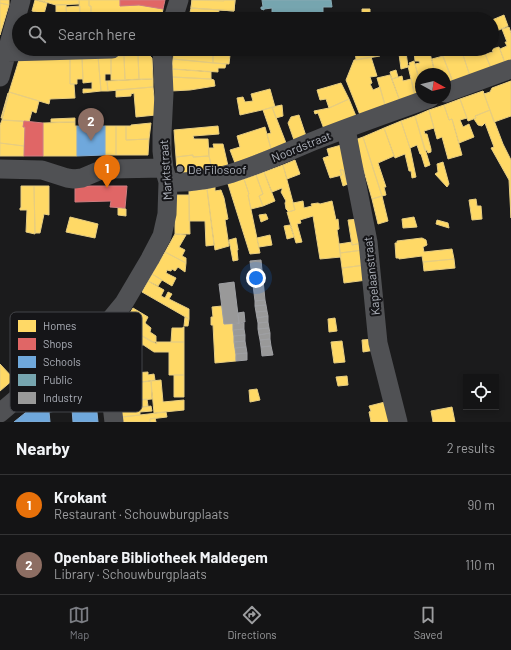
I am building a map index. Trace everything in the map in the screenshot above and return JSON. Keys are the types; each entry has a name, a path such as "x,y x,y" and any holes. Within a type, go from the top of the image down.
{"street":[{"path":"17,12 21,0"},
{"path":"175,12 179,0"},
{"path":"0,77 4,53 12,28"},
{"name":"Marktstraat","path":"117,312 124,303 162,236 167,214 166,175 162,134 164,93 162,56"},
{"path":"451,91 511,69"},
{"name":"Noordstraat","path":"0,170 42,170 74,179 82,178 101,170 111,168 202,181 228,175 415,104"},
{"name":"Kapelaanstraat","path":"346,129 368,242 378,343 398,422"},
{"name":"Marktstraat","path":"0,414 10,406"},
{"path":"113,412 114,422"}],"building: Homes":[{"path":"0,0 9,0 9,5 0,3"},
{"path":"35,0 47,3 45,12 32,11"},
{"path":"38,0 79,0 79,4 56,5"},
{"path":"79,0 89,0 91,12 80,12"},
{"path":"89,0 120,0 120,6 139,5 163,9 162,12 91,12 91,6 89,6"},
{"path":"192,0 235,0 234,11 191,8"},
{"path":"192,0 235,0 234,11 191,8"},
{"path":"0,3 9,5 0,35"},
{"path":"56,5 66,5 66,12 56,12"},
{"path":"80,6 80,12 66,12 66,7"},
{"path":"191,8 219,10 219,12 190,12"},
{"path":"362,9 370,9 370,12 362,12"},
{"path":"504,15 508,26 499,30 499,17"},
{"path":"509,27 511,33 511,61 505,63 500,49 507,46 505,42 507,42 502,29"},
{"path":"499,47 505,63 491,68 486,56 499,56"},
{"path":"98,56 101,91 83,93 83,89 92,89 92,82 83,83 82,57"},
{"path":"98,56 111,56 111,74 105,74 105,81 107,81 108,91 101,91"},
{"path":"111,56 124,56 125,80 111,80"},
{"path":"124,56 138,56 139,79 125,80"},
{"path":"138,56 150,56 152,58 153,79 139,79"},
{"path":"173,56 213,56 213,63 173,59"},
{"path":"213,56 230,56 229,64 213,63"},
{"path":"356,56 380,56 356,60"},
{"path":"399,56 407,56 408,67 401,69"},
{"path":"414,56 431,56 434,68 416,68 415,64 420,63 419,61 415,61"},
{"path":"443,56 463,56 470,76 453,82 451,77 451,68 447,68"},
{"path":"443,56 448,68 434,68 432,59"},
{"path":"463,56 486,56 491,68 470,76"},
{"path":"70,57 70,84 74,84 75,98 50,99 49,104 9,92 19,60"},
{"path":"70,57 82,57 83,79 77,79 77,84 70,84"},
{"path":"371,57 377,76 370,77 372,83 370,84 373,90 380,87 385,105 360,115 346,80 354,60"},
{"path":"173,59 226,64 225,68 218,68 218,72 172,69"},
{"path":"414,61 416,68 415,96 408,66 410,65 409,63"},
{"path":"172,69 211,72 211,79 172,77"},
{"path":"396,70 398,77 392,79 390,72"},
{"path":"390,75 400,101 385,105 377,78"},
{"path":"402,76 403,81 411,79 415,96 400,101 392,79"},
{"path":"172,77 211,79 214,80 215,86 171,91"},
{"path":"153,79 153,87 108,91 107,81"},
{"path":"511,81 511,116 494,122 484,94 490,92 492,88"},
{"path":"341,83 349,99 329,108 326,99 320,100 317,90"},
{"path":"153,87 156,115 136,117 134,93 131,94 131,96 116,97 116,90"},
{"path":"270,89 275,107 240,115 237,98 243,97 245,102 253,101 251,94"},
{"path":"483,91 490,110 475,116 476,118 468,121 460,99"},
{"path":"9,92 39,101 36,113 32,111 29,122 2,120"},
{"path":"8,93 9,94 1,118"},
{"path":"349,99 356,116 324,129 318,113 315,114 314,111 329,108"},
{"path":"460,99 467,118 460,120 463,127 469,124 474,137 459,143 452,119 449,120 444,105 451,104 451,102"},
{"path":"282,105 283,116 276,118 272,107"},
{"path":"444,105 449,120 452,119 462,155 448,159 442,137 437,139 429,110"},
{"path":"272,107 286,143 271,149 267,134 271,133 263,110"},
{"path":"429,110 434,128 424,131 425,134 427,134 431,149 431,152 428,153 427,150 425,151 415,116"},
{"path":"490,110 511,160 511,218 509,180 491,148 494,147 485,123 482,126 478,125 474,119 476,118 475,116"},
{"path":"299,115 306,136 294,140 288,123 291,117"},
{"path":"415,116 430,165 425,167 417,145 410,148 401,121"},
{"path":"75,118 75,122 51,122 51,119"},
{"path":"2,120 24,121 24,146 0,143 0,125"},
{"path":"401,121 410,148 416,177 412,178 405,154 395,158 384,128"},
{"path":"75,122 75,126 77,126 77,156 43,156 43,123"},
{"path":"151,123 149,139 126,140 126,126"},
{"path":"105,126 116,126 116,155 105,155"},
{"path":"116,126 126,126 126,140 149,139 148,155 116,155"},
{"path":"218,126 219,134 193,136 194,139 208,139 209,156 193,157 193,155 176,157 174,130"},
{"path":"265,127 271,149 235,163 230,150 240,147 237,136"},
{"path":"384,128 394,156 378,163 386,187 384,187 386,195 382,196 363,137"},
{"path":"363,137 382,196 372,199 355,140"},
{"path":"0,143 24,146 24,156 0,156"},
{"path":"213,144 223,144 228,166 212,169 209,148 214,148"},
{"path":"345,144 347,183 343,170 340,170 342,175 330,178 323,158 329,156 327,149"},
{"path":"193,155 193,157 209,156 212,169 180,173 177,171 176,157"},
{"path":"295,160 300,174 287,179 283,165"},
{"path":"443,162 449,184 447,187 435,174 438,172 437,164"},
{"path":"283,165 295,210 289,212 286,209 286,201 281,192 282,188 272,192 264,172"},
{"path":"340,170 343,170 348,184 343,186 340,175 342,175"},
{"path":"264,172 275,201 263,206 259,196 263,194 256,175"},
{"path":"256,175 263,194 259,196 263,206 251,209 249,194 244,179"},
{"path":"244,179 249,194 260,253 250,254 228,184"},
{"path":"21,186 34,186 35,234 26,232 27,210 20,210"},
{"path":"34,186 49,186 49,215 44,214 40,233 35,233"},
{"path":"215,187 215,191 221,190 224,198 228,219 225,220 229,246 215,250 207,189"},
{"path":"207,189 214,245 206,246 205,221 189,221 189,191"},
{"path":"175,195 189,195 190,234 175,234"},
{"path":"382,196 388,221 378,224 372,199"},
{"path":"476,199 477,206 481,206 482,219 472,220 469,200"},
{"path":"303,201 304,208 312,206 311,204 320,204 332,201 336,220 338,219 339,229 337,230 341,257 320,259 313,216 300,220 301,223 297,224 302,242 296,243 287,212 295,210 293,203"},
{"path":"118,207 126,209 126,216 118,215"},
{"path":"266,214 268,219 261,222 259,215"},
{"path":"70,217 98,224 95,238 66,232"},
{"path":"414,217 417,227 403,228 402,219"},
{"path":"359,219 362,243 352,245 348,220"},
{"path":"437,220 448,223 449,228 436,224"},
{"path":"290,225 294,237 287,239 284,226"},
{"path":"175,234 186,235 179,247 185,250 182,256 186,258 186,263 165,252"},
{"path":"270,235 272,245 259,247 257,238"},
{"path":"236,238 238,260 233,261 229,240"},
{"path":"422,238 426,240 427,245 423,247 424,252 452,249 454,259 423,262 422,256 399,259 396,258 395,243 397,243 397,241"},
{"path":"352,242 352,245 362,243 363,250 340,253 339,244"},
{"path":"363,250 365,265 342,268 340,253"},
{"path":"165,252 186,263 185,272 178,267 175,271 172,269 171,271 167,270 166,273 176,278 172,286 152,274"},
{"path":"454,259 455,268 424,271 423,262"},
{"path":"365,265 367,280 344,283 342,268"},
{"path":"152,274 162,280 158,286 148,281"},
{"path":"148,281 164,290 161,296 165,298 168,292 172,294 169,299 189,309 189,319 142,292"},
{"path":"222,306 224,324 233,324 236,361 215,363 213,325 211,325 211,317 213,317 212,307"},
{"path":"133,308 140,312 131,312"},
{"path":"142,313 148,317 145,323 151,328 150,332 156,336 156,342 152,342 142,336"},
{"path":"185,317 189,319 188,326 184,326"},
{"path":"335,318 337,331 329,332 328,319"},
{"path":"183,327 184,342 171,342 172,328"},
{"path":"142,336 157,344 156,342 184,342 184,375 169,375 169,352 154,352 142,344"},
{"path":"374,339 375,350 363,352 362,340"},
{"path":"342,341 345,362 334,363 331,342"},
{"path":"0,364 10,375 10,382 0,391"},
{"path":"142,372 148,372 148,375 154,374 155,380 142,382"},
{"path":"174,375 184,375 184,397 174,397"},
{"path":"347,376 348,385 338,386 336,377"},
{"path":"161,380 163,402 184,400 184,410 154,413 151,381"},
{"path":"151,381 152,399 142,400 142,382"},
{"path":"257,389 260,400 250,402 249,390"},
{"path":"147,399 148,406 142,407 142,400"},
{"path":"385,402 390,422 371,422 369,412 371,411 369,406"},
{"path":"151,406 152,411 142,412 142,407"},
{"path":"452,407 455,422 433,422 431,411"},
{"path":"121,412 140,412 140,415 122,417"},
{"path":"166,412 167,417 150,419 150,422 123,422 122,417"},
{"path":"155,418 156,422 150,422 150,419"}],"building: Shops":[{"path":"120,0 165,0 163,9 139,5 120,6"},
{"path":"24,121 43,123 43,156 24,156"},
{"path":"75,186 127,186 125,208 110,207 111,201 75,202"}],"building: Schools":[{"path":"77,126 105,126 105,155 77,156"},
{"path":"26,412 49,412 50,422 14,422"},
{"path":"72,412 97,412 98,422 73,422"}],"building: Public":[{"path":"262,0 331,0 332,7 323,7 323,12 272,12 272,8 264,10 261,9 261,7 263,7"}],"building: Industry":[{"path":"261,260 265,300 255,301 250,261"},
{"path":"234,282 239,323 224,324 219,284"},
{"path":"265,300 266,305 255,306 255,301"},
{"path":"266,305 267,311 256,312 255,306"},
{"path":"267,311 268,316 257,318 256,312"},
{"path":"244,312 245,322 239,323 238,313"},
{"path":"268,316 268,322 258,323 257,318"},
{"path":"268,322 269,328 258,329 258,323"},
{"path":"244,323 244,329 233,330 233,324"},
{"path":"269,328 270,333 259,335 258,329"},
{"path":"244,329 245,335 234,336 233,330"},
{"path":"270,333 270,339 260,340 259,335"},
{"path":"245,335 245,341 234,342 234,336"},
{"path":"270,339 271,346 261,347 260,340"},
{"path":"245,341 246,347 235,348 234,342"},
{"path":"271,346 273,355 262,356 261,347"},
{"path":"246,347 247,353 236,354 235,348"},
{"path":"247,353 247,360 236,361 236,354"}],"place":[{"name":"Openbare Bibliotheek Maldegem","path":"91,141"},
{"name":"De Filosoof","path":"180,169"},
{"name":"Krokant","path":"107,188"}]}
